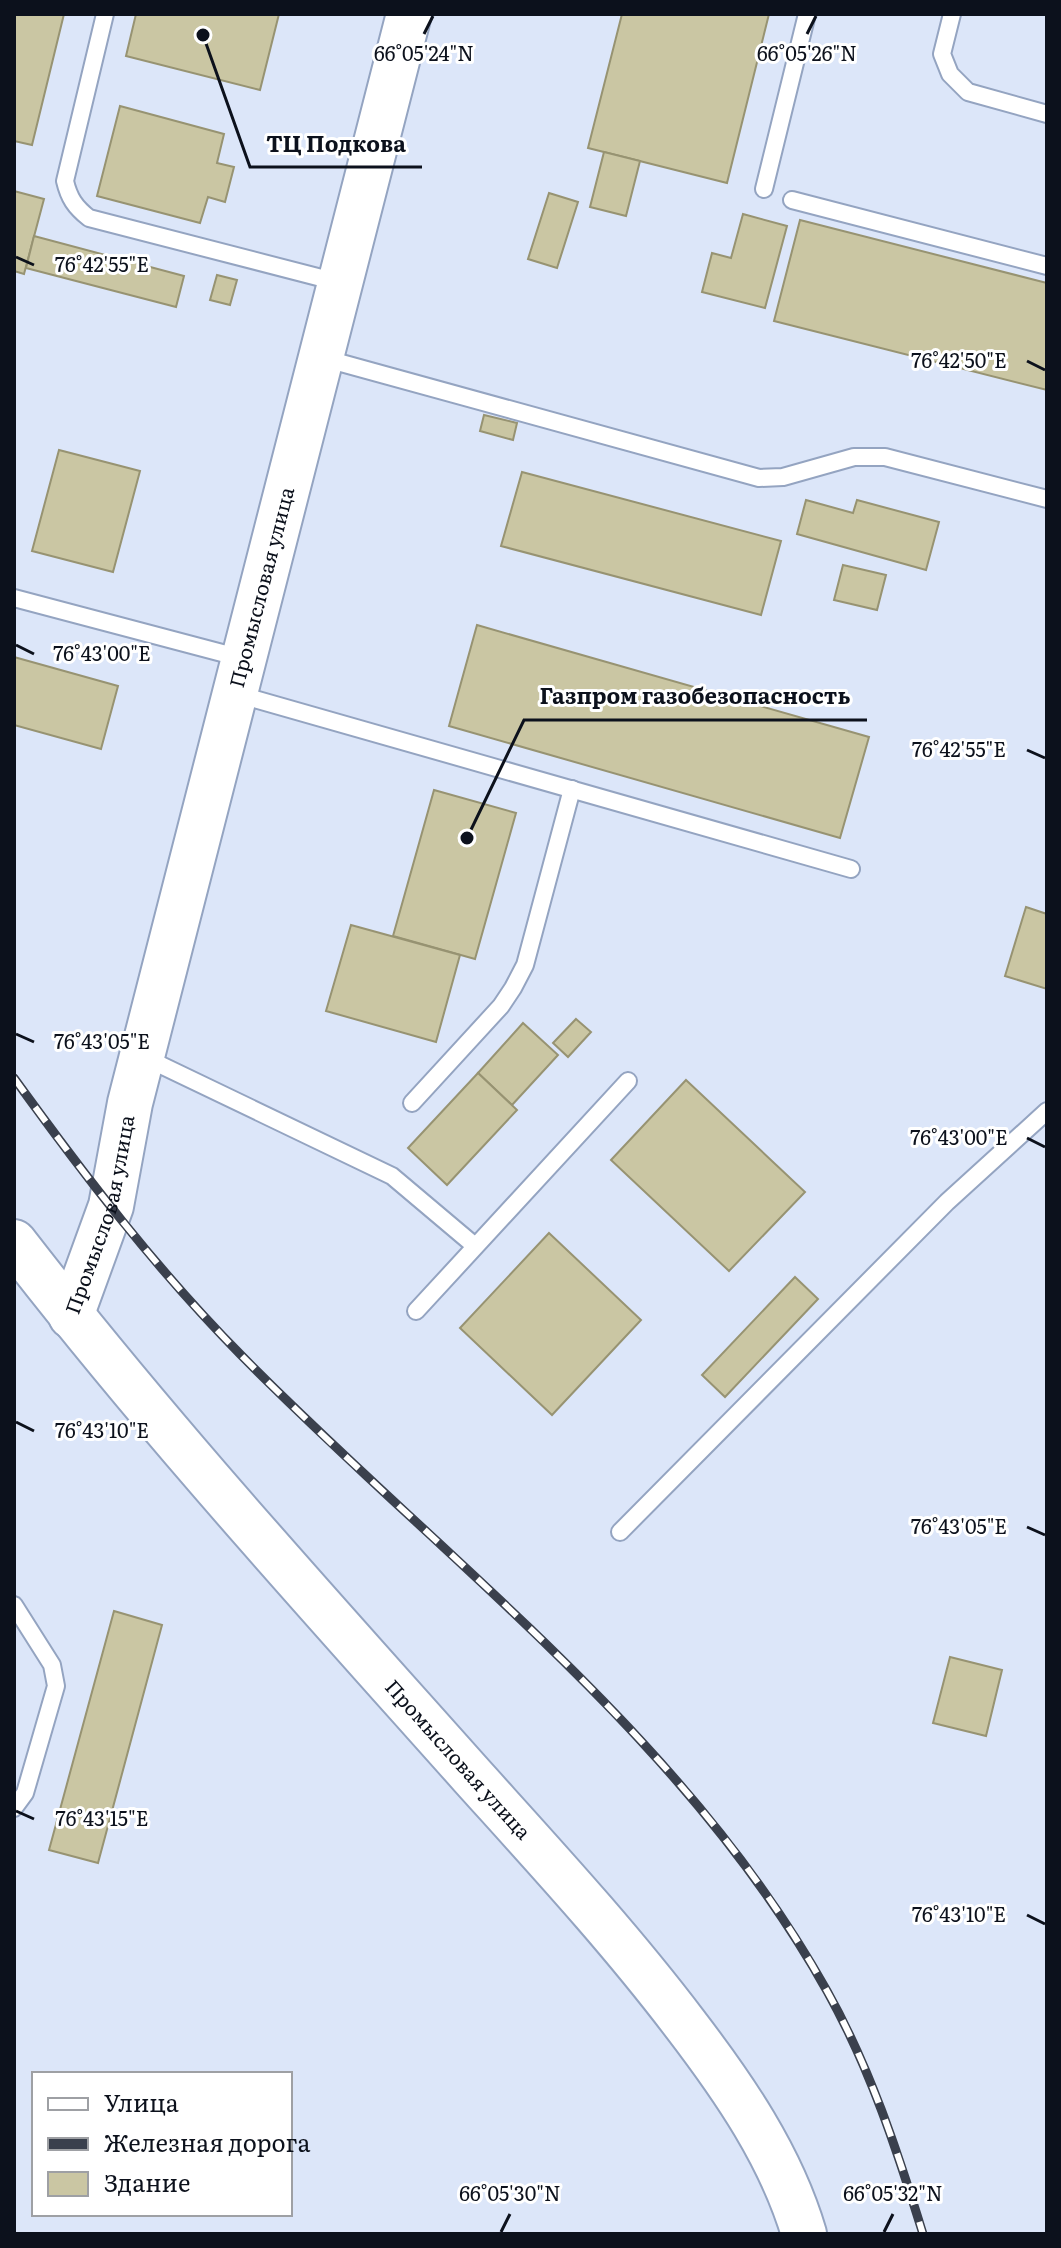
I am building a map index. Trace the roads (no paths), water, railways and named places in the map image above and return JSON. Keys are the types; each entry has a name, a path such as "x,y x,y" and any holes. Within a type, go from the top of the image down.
{"main road":[{"name":"Промысловая улица","path":"409,14 130,1103 111,1206 71,1316 271,1550 626,1948 730,2082 774,2157 804,2234"},
{"path":"14,1242 71,1316"}],"lane":[{"path":"105,14 65,181 69,198 77,209 89,218 340,283"},
{"path":"764,189 807,14"},
{"path":"952,14 942,54 950,74 968,92 1047,114"},
{"path":"792,200 1047,266"},
{"path":"321,358 759,478 783,477 854,457 885,457 1047,499"},
{"path":"14,598 572,789 851,869"},
{"path":"412,1103 501,1006 525,965 572,789"},
{"path":"142,1057 392,1176 475,1246"},
{"path":"416,1311 628,1081"},
{"path":"620,1532 947,1202 1047,1111"},
{"path":"14,1605 52,1665 56,1686 25,1793 14,1808"}],"railway":[{"path":"14,1078 122,1221 210,1323 318,1431 556,1654 632,1732 704,1813 769,1899 827,1991 881,2110 923,2234"}],"place":[{"name":"ТЦ Подкова","path":"203,35"},
{"name":"Газпром газобезопасность","path":"467,838"}]}
